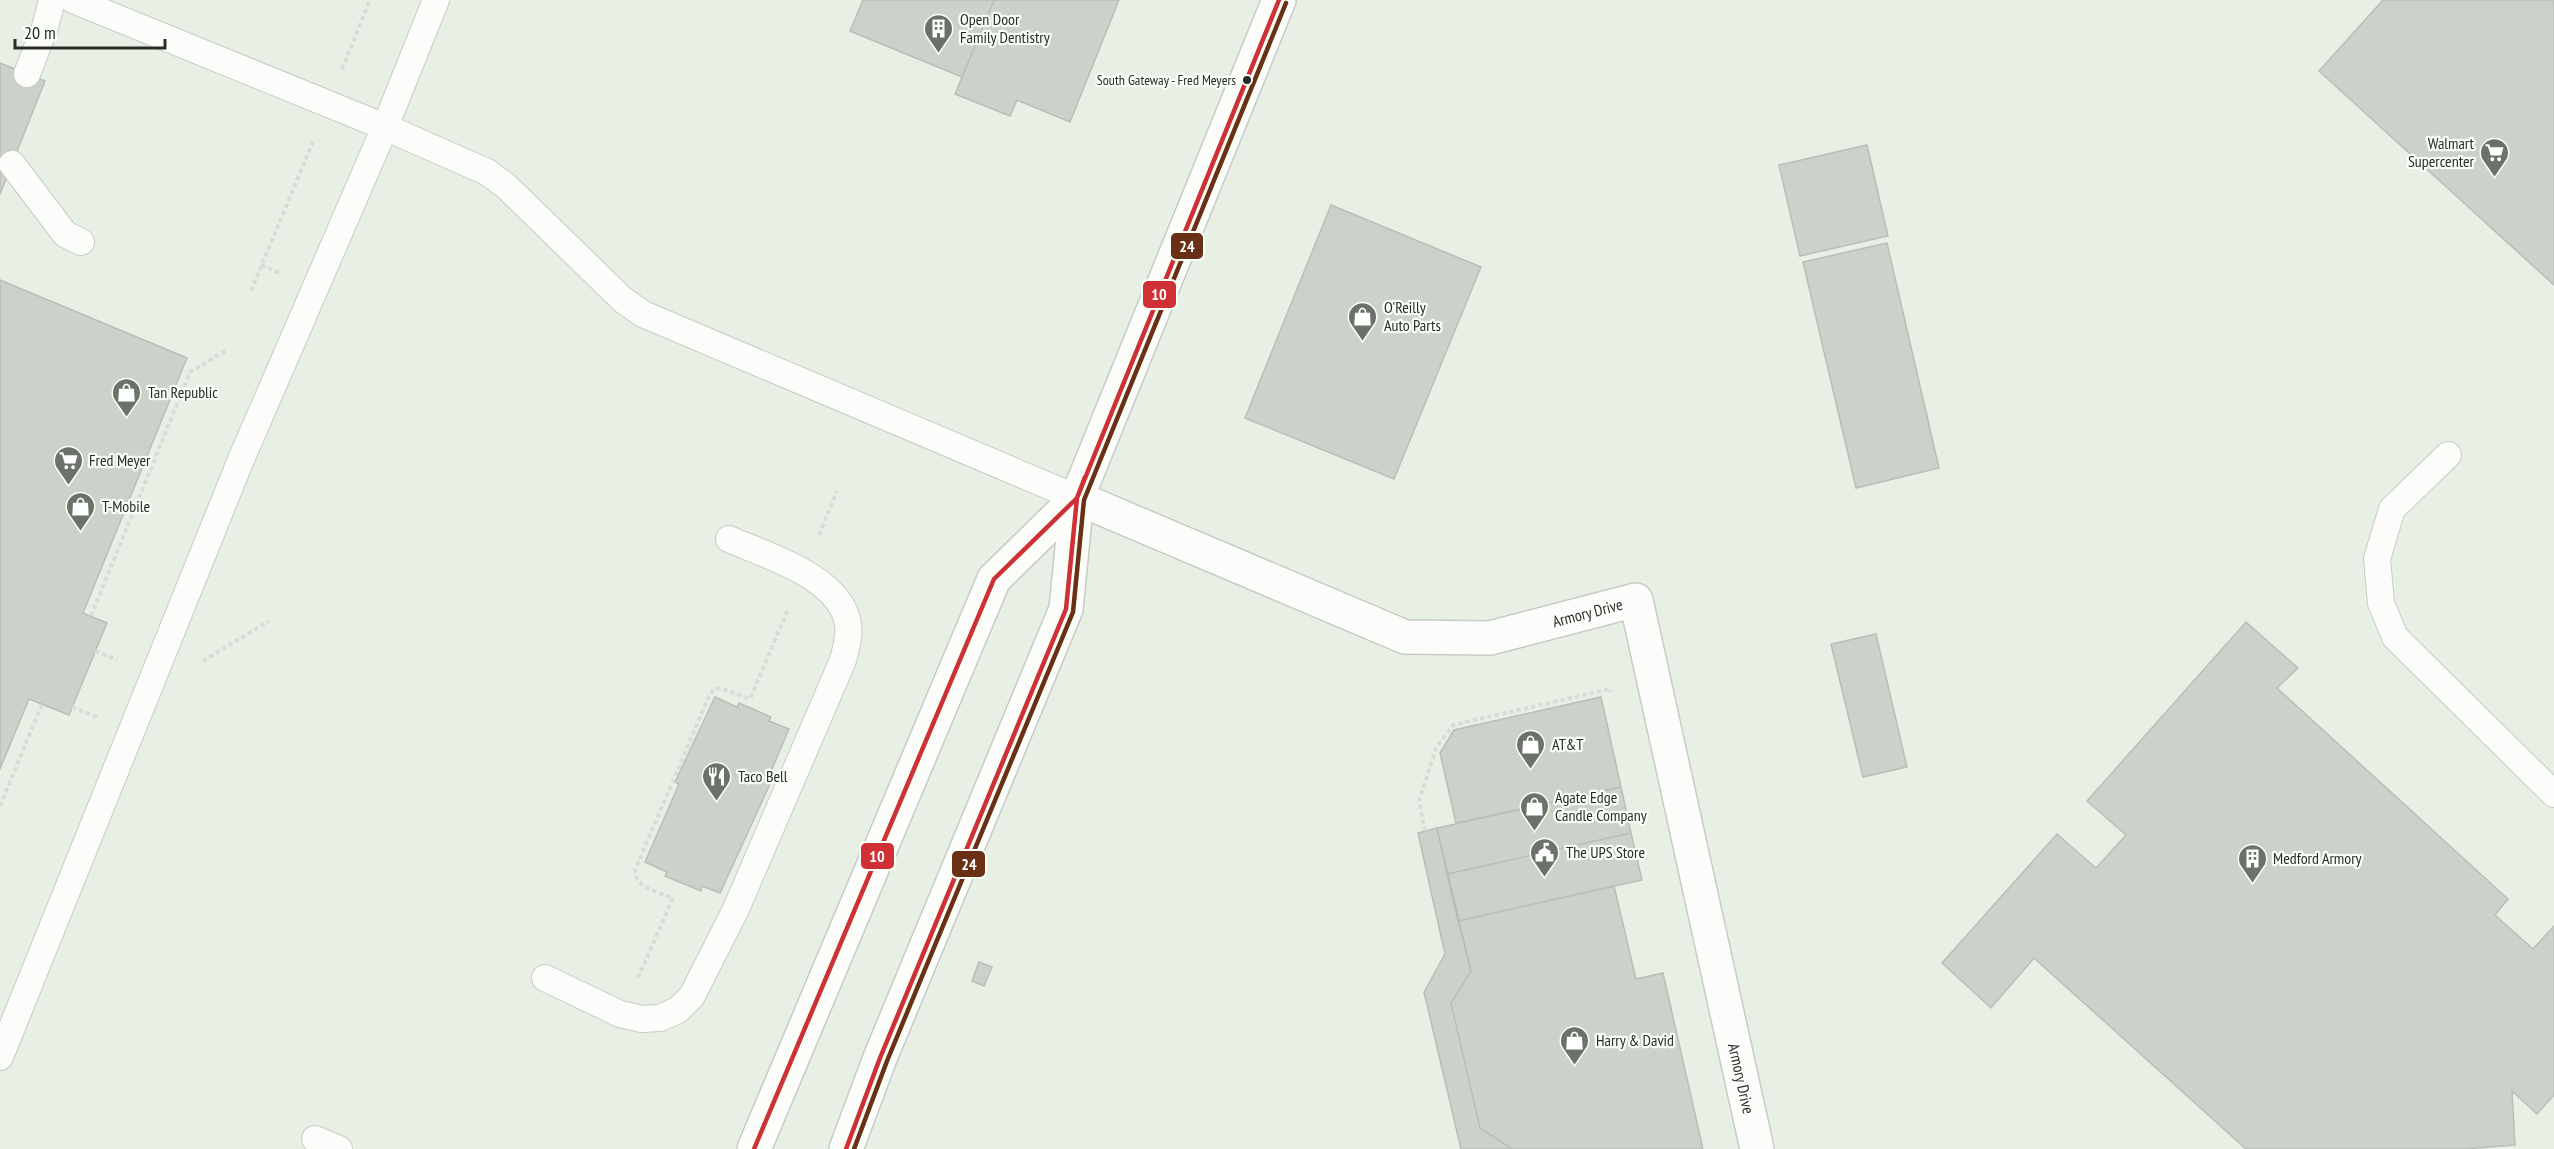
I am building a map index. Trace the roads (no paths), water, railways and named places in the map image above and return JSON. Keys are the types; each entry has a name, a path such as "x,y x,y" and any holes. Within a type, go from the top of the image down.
{"main road":[{"path":"846,1149 879,1058 1066,609 1077,498 1279,0"},
{"path":"754,1149 994,579 1077,498"},
{"name":"Armory Drive","path":"1077,498 1405,637 1490,638 1636,600 1757,1149"}],"lane":[{"path":"27,74 45,27 52,0"},
{"path":"73,0 385,127 487,172 506,186 623,300 643,314 1077,498"},
{"path":"0,1057 244,451 385,127 436,0"},
{"path":"12,164 65,234 81,242"},
{"path":"2448,455 2392,509 2377,559 2381,603 2395,638 2554,794"},
{"path":"545,978 620,1014 642,1019 660,1018 678,1010 692,996 736,909 843,660 848,642 848,623 833,592 819,580 729,539"},
{"path":"315,1139 339,1149"}],"place":[{"name":"Open Door Family Dentistry","path":"939,54"},
{"name":"South Gateway - Fred Meyers","path":"1247,80"},
{"name":"Walmart Supercenter","path":"2495,178"},
{"name":"O'Reilly Auto Parts","path":"1363,342"},
{"name":"Tan Republic","path":"127,418"},
{"name":"Fred Meyer","path":"68,486"},
{"name":"T-Mobile","path":"81,532"},
{"name":"AT&T","path":"1531,770"},
{"name":"Taco Bell","path":"717,802"},
{"name":"Agate Edge Candle Company","path":"1534,832"},
{"name":"The UPS Store","path":"1545,878"},
{"name":"Medford Armory","path":"2252,884"},
{"name":"Harry & David","path":"1575,1066"}]}
